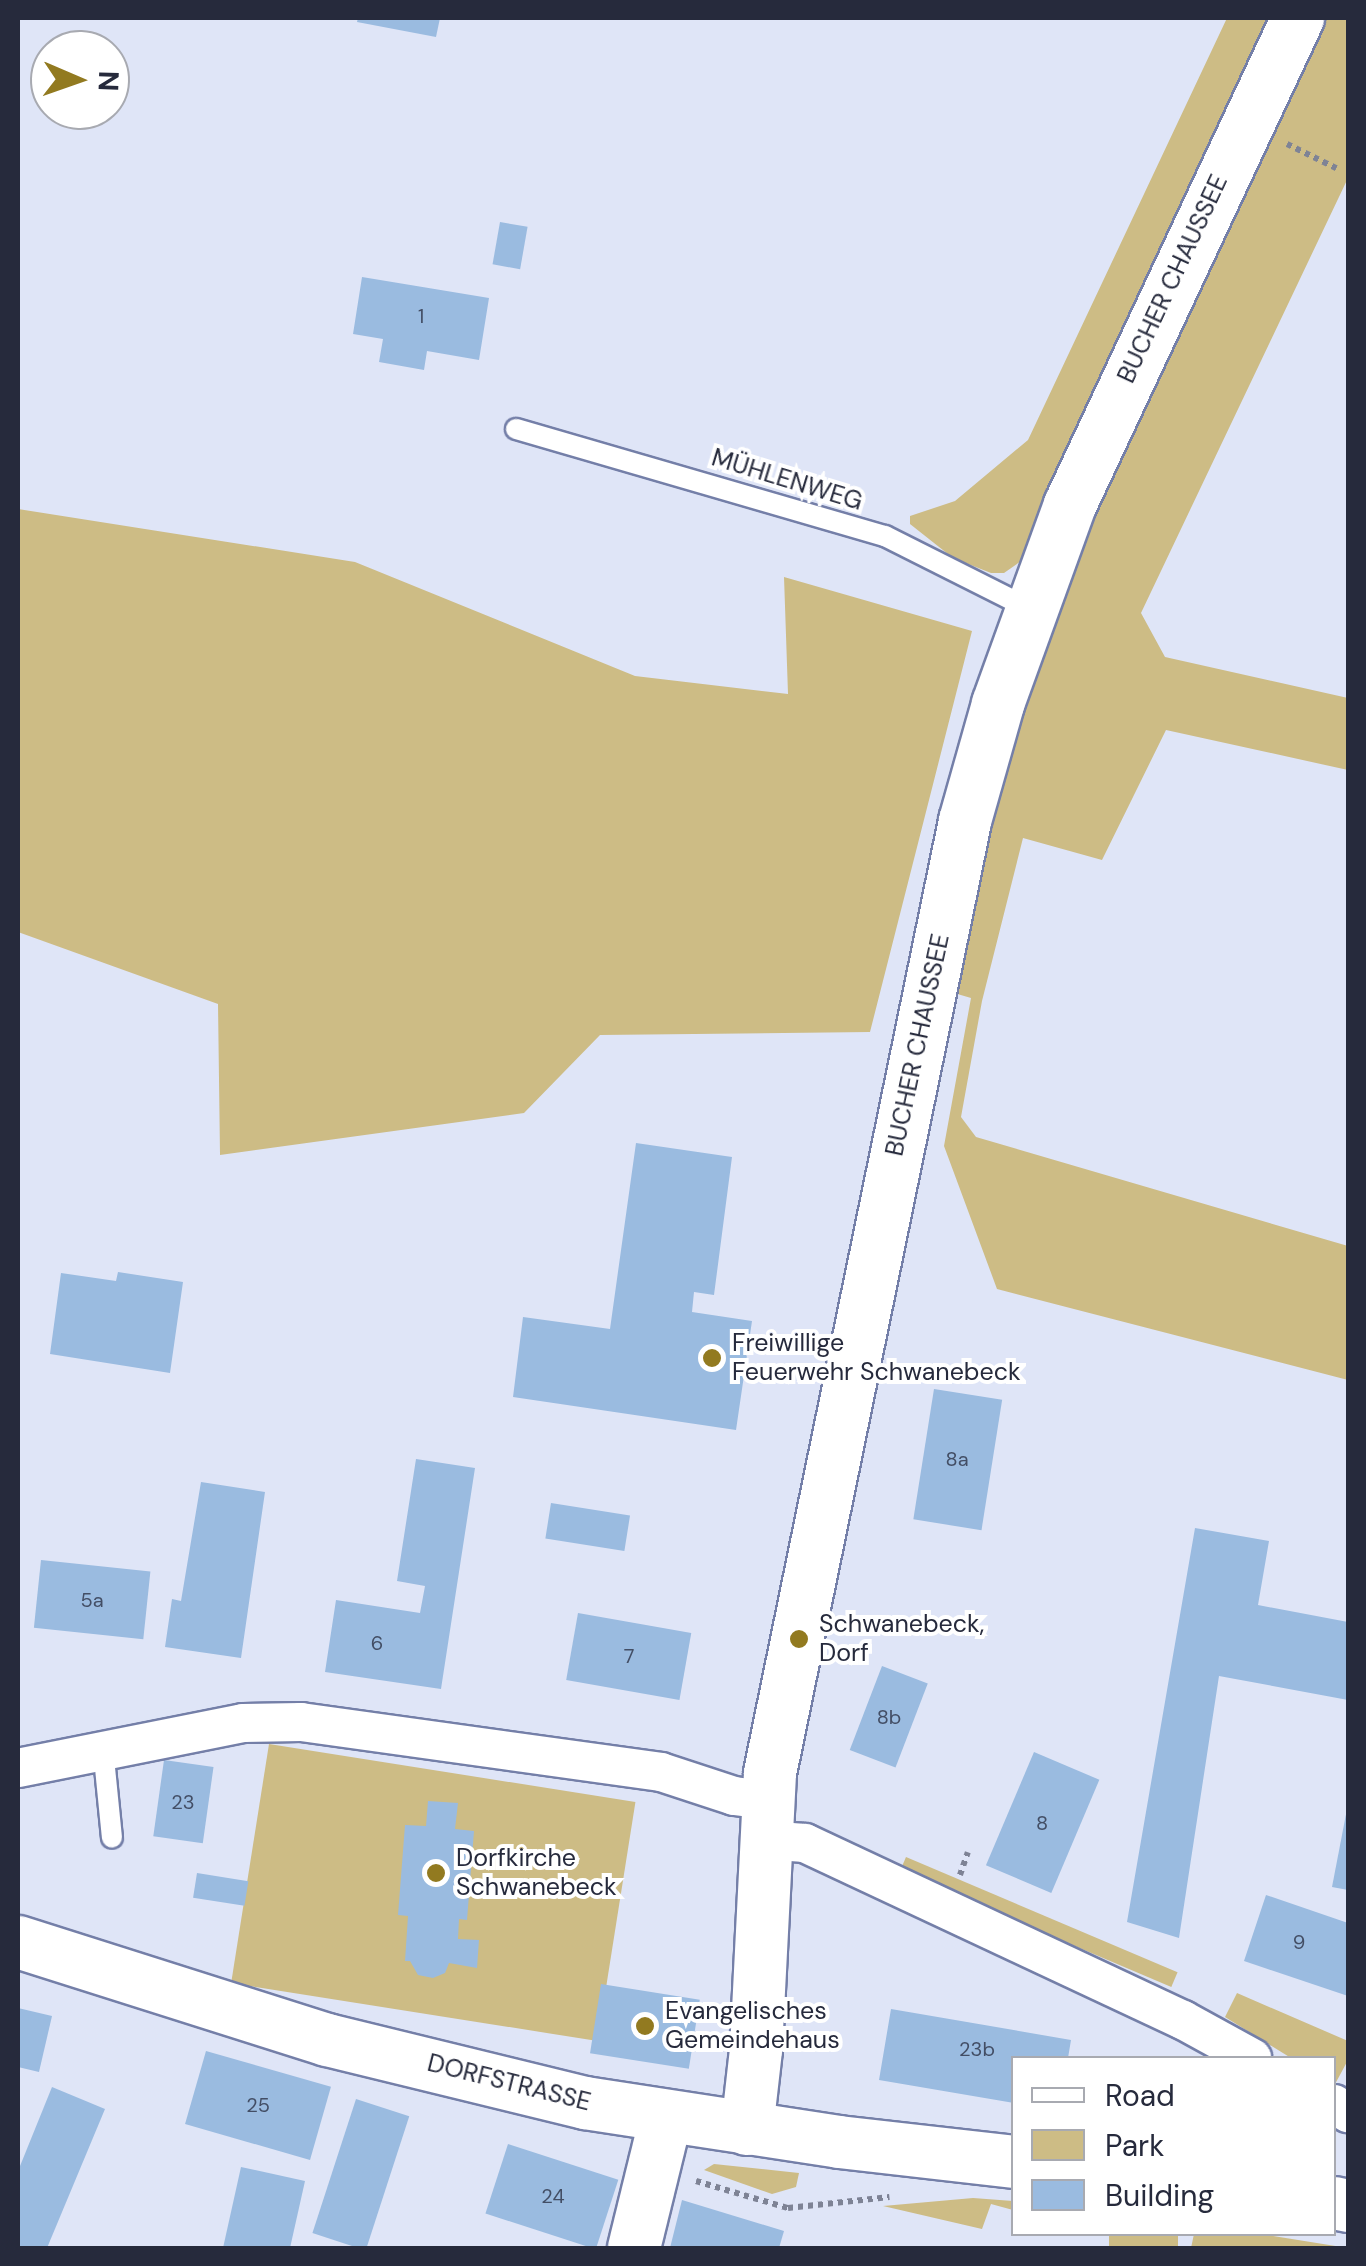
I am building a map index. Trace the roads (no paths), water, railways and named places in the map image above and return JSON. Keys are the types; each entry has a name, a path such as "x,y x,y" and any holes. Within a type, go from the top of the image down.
{"main road":[{"name":"BUCHER CHAUSSEE","path":"747,2129 756,2050 766,1820 965,820 998,704 1070,505 1298,18"},
{"name":"DORFSTRASSE","path":"18,1942 327,2040 585,2103 666,2118 1011,2162"},
{"path":"634,2248 666,2118"}],"street":[{"path":"18,1768 243,1723 301,1722 661,1772 734,1796 805,1843 1184,2020 1248,2056"}],"lane":[{"name":"MÜHLENWEG","path":"516,429 885,536 1032,610"},
{"path":"103,1748 112,1838"}],"place":[{"name":"Freiwillige Feuerwehr Schwanebeck","path":"712,1358"},
{"name":"Schwanebeck, Dorf","path":"799,1639"},
{"name":"Dorfkirche Schwanebeck","path":"436,1873"},
{"name":"Evangelisches Gemeindehaus","path":"645,2026"}]}
